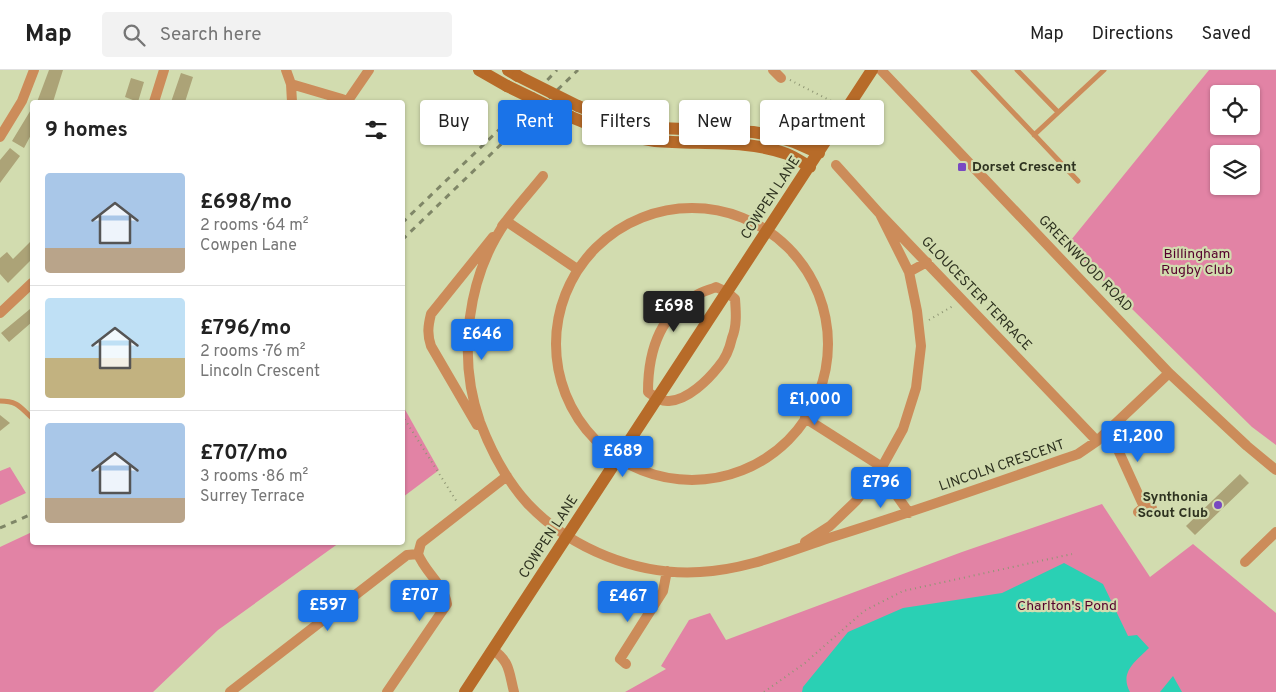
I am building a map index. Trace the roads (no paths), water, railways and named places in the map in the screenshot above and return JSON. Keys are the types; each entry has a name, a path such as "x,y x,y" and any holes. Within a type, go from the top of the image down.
{"street":[{"path":"0,137 22,100 34,70"},
{"path":"155,100 164,70"},
{"path":"286,70 291,84 292,100"},
{"path":"349,100 370,70"},
{"path":"479,70 507,86 574,112 603,116 637,125 753,132 771,135 794,142 819,153"},
{"path":"773,70 781,78"},
{"name":"COWPEN LANE","path":"466,692 872,70"},
{"name":"GREENWOOD ROAD","path":"881,70 1169,373 1247,446 1276,470"},
{"path":"513,73 598,129 634,138 766,147 789,154 810,167"},
{"path":"291,84 342,100"},
{"name":"GLOUCESTER TERRACE","path":"836,165 880,214 1097,441"},
{"path":"489,446 431,346 428,337 428,326 431,314 543,176"},
{"path":"701,207 721,210 740,214 768,230 798,258 813,283 825,314 828,341 824,376 815,401 791,438 770,457 743,471 717,479 689,481 665,477 633,466 602,446 586,430 571,406 560,377 556,357 559,315 564,298 577,269 603,240 636,219 656,212 701,207"},
{"path":"792,550 830,526 856,501 882,467 903,429 916,388 920,346 909,272 880,214"},
{"path":"506,222 577,269"},
{"path":"489,446 478,415 472,390 469,333 477,284 491,248 506,222"},
{"path":"909,272 927,262"},
{"path":"0,313 30,285"},
{"path":"716,287 727,292 735,299 736,316 733,337 720,365 700,386 682,397 668,402 658,399 648,392 648,371 651,353 658,334 672,313 693,296 716,287"},
{"name":"LINCOLN CRESCENT","path":"489,446 507,476 528,503 555,527 569,536 605,556 634,565 667,571 700,572 739,567 909,513 1078,454 1097,441 1169,373"},
{"path":"805,418 882,467 886,480 909,513"},
{"path":"1109,430 1145,509"},
{"path":"387,692 447,604 446,596 418,554 421,543 507,476"},
{"path":"1245,562 1274,539"},
{"path":"230,692 407,555 418,554"},
{"path":"626,664 620,659 663,591 667,571"},
{"path":"493,650 502,656 506,662 514,692"}],"lane":[{"path":"972,70 1078,181"},
{"path":"1017,70 1058,112"},
{"path":"1034,136 1104,70"},
{"path":"0,401 12,401 30,416"}],"water":[{"name":"Charlton's Pond","path":"1064,563 1103,584 1128,636 1137,635 1149,648 1130,667 1126,679 1130,692 802,692 803,687 848,632 903,608 1002,593"},
{"path":"1173,676 1182,692 1160,692"}],"railway":[{"path":"405,220 505,124 557,70"},
{"path":"405,237 578,70"},
{"path":"0,528 30,515"}],"place":[{"name":"Dorset Crescent","path":"962,167"},
{"name":"Synthonia Scout Club","path":"1218,505"}],"park label":[{"name":"Billingham Rugby Club","path":"1197,262"}]}
